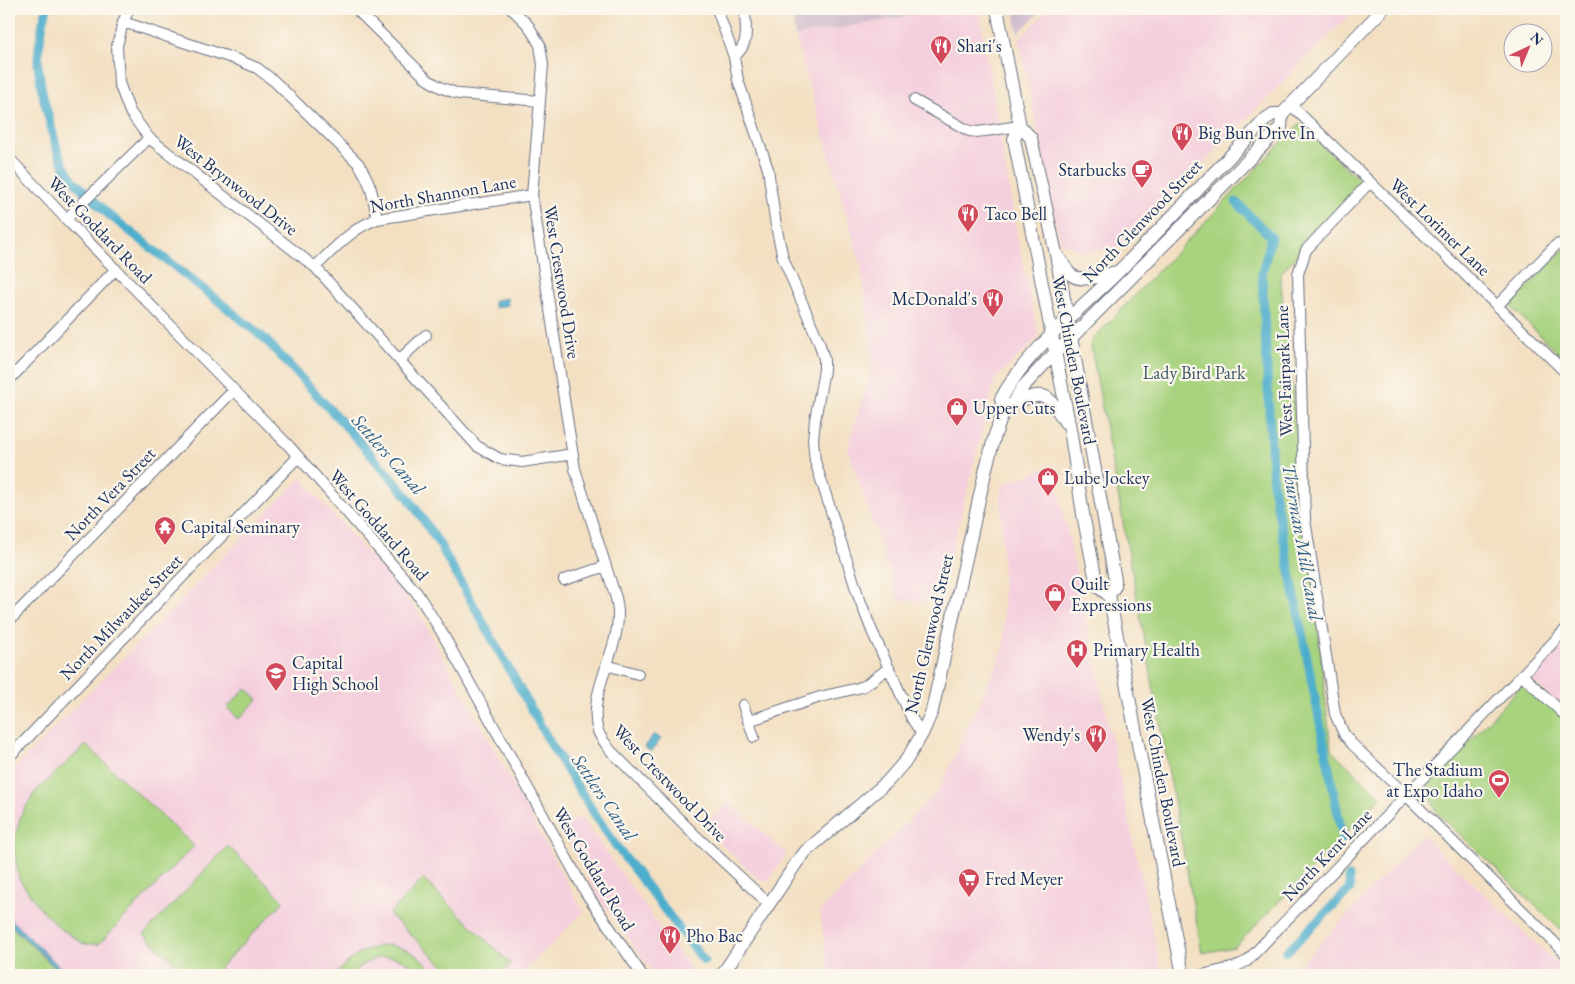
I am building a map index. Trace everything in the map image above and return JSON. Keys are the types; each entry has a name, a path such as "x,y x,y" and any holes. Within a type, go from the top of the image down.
{"main road":[{"name":"West Chinden Boulevard","path":"997,9 1020,126 1031,138 1056,254 1115,580 1109,595 1183,975"},
{"name":"North Glenwood Street","path":"722,975 806,851 887,782 907,759 922,734 932,711 994,435 1008,407 1022,388 1055,353 1281,127 1287,109 1383,9"},
{"name":"North Glenwood Street","path":"1008,407 1001,399 1009,384 1022,367 1119,271 1266,118 1287,109"},
{"name":"West Chinden Boulevard","path":"1020,126 1014,139 1070,429 1083,514 1096,581 1098,587 1109,595"},
{"path":"1056,254 1071,275 1079,278 1093,278 1119,271"},
{"path":"1008,407 1031,396 1043,396 1051,399 1070,429"}],"street":[{"name":"West Brynwood Drive","path":"129,9 123,22 117,46 119,83 130,112 149,138 315,267 476,446 500,459 522,462 573,454"},
{"path":"356,9 428,80 442,88 459,94 540,101"},
{"name":"West Crestwood Drive","path":"512,9 528,25 540,45 543,65 532,195 575,470 616,598 618,613 617,628 597,698 597,730 603,740 696,836 769,904"},
{"path":"717,9 734,57 738,80 768,169 776,226 783,258 819,342 824,359 813,440 814,461 858,595 872,631 912,719 922,734"},
{"path":"734,57 742,50 745,44 745,9"},
{"path":"123,22 238,60 257,68 274,81 358,164 367,176 377,219"},
{"path":"914,100 969,131 978,132 1020,126"},
{"name":"West Lorimer Lane","path":"1287,109 1370,182 1566,372"},
{"path":"66,219 149,138"},
{"name":"West Goddard Road","path":"9,158 298,457 417,593 441,631 586,893 642,975"},
{"name":"West Fairpark Lane","path":"1370,182 1306,250 1298,274 1305,519 1334,714 1344,734 1352,744 1566,954"},
{"name":"North Shannon Lane","path":"315,267 354,231 364,224 377,219 532,195"},
{"path":"1497,306 1556,245 1563,243 1566,239"},
{"path":"9,380 116,269"},
{"path":"398,360 426,335"},
{"name":"North Vera Street","path":"9,621 234,390"},
{"name":"North Milwaukee Street","path":"9,757 298,457"},
{"path":"564,580 606,566"},
{"name":"North Kent Lane","path":"1202,975 1247,961 1566,629"},
{"path":"606,665 638,674"},
{"path":"748,721 820,697 864,686 889,668"},
{"path":"1522,675 1566,716"},
{"path":"743,705 754,737"}],"shaded area":[{"path":"791,9 946,9 795,36"},
{"path":"946,9 979,9 1018,241 1038,333 1037,339 995,379 939,602 898,600 848,448 873,362 861,265 795,36"},
{"path":"1014,9 1043,9 1018,33"},
{"path":"1049,9 1355,9 1121,246 1084,253 1060,241 1019,39"},
{"path":"1053,465 1162,975 836,975 828,968 820,911 939,790 1004,649 1001,486"},
{"name":"Capital High School","path":"301,478 417,610 583,912 521,975 62,975 9,924 9,774"},
{"path":"1566,638 1566,711 1529,677"},
{"path":"728,802 787,854 768,881 761,881 703,827"},
{"path":"581,817 664,933 666,932 694,975 655,975 598,897 561,827"},
{"path":"1422,835 1566,972 1566,975 1291,975"}],"green space":[{"name":"Lady Bird Park","path":"1299,124 1363,183 1280,274 1331,750 1381,797 1235,947 1202,953 1090,342"},
{"path":"1566,247 1566,361 1510,306"},
{"name":"The Stadium at Expo Idaho","path":"1527,679 1566,715 1566,935 1436,812 1427,787"},
{"path":"246,688 258,699 239,719 227,708"},
{"path":"86,745 194,846 99,944 84,944 58,927 39,907 19,879 13,845 21,815 35,792"},
{"path":"228,846 284,901 213,975 187,975 144,934"},
{"path":"423,879 511,964 500,975 453,975 389,914"},
{"path":"9,924 62,975 9,975"},
{"path":"389,945 403,948 421,958 434,975 421,975 405,961 386,957 368,962 351,975 335,975 359,954 372,948"}],"water":[{"path":"507,298 508,305 495,308 493,301"},
{"path":"654,734 661,739 651,752 645,747"},
{"path":"9,918 68,975 64,975 9,923"}],"waterway":[{"name":"Settlers Canal","path":"47,9 39,48 38,65 42,92 57,149 64,166 73,180 108,214 265,339 408,497 440,545 553,748 596,816 616,846 704,961"},
{"name":"Thurman Mill Canal","path":"1236,202 1271,237 1262,274 1273,486 1343,839"},
{"name":"Thurman Mill Canal","path":"1286,952 1350,889 1349,877"}],"place":[{"name":"Shari's","path":"941,65"},
{"name":"Big Bun Drive In","path":"1182,152"},
{"name":"Starbucks","path":"1142,189"},
{"name":"Taco Bell","path":"968,233"},
{"name":"McDonald's","path":"993,318"},
{"name":"Upper Cuts","path":"957,427"},
{"name":"Lube Jockey","path":"1048,497"},
{"name":"Capital Seminary","path":"165,546"},
{"name":"Quilt Expressions","path":"1055,613"},
{"name":"Primary Health","path":"1077,669"},
{"name":"Capital High School","path":"276,692"},
{"name":"Wendy's","path":"1096,754"},
{"name":"The Stadium at Expo Idaho","path":"1499,799"},
{"name":"Fred Meyer","path":"969,898"},
{"name":"Pho Bac","path":"670,955"}]}
